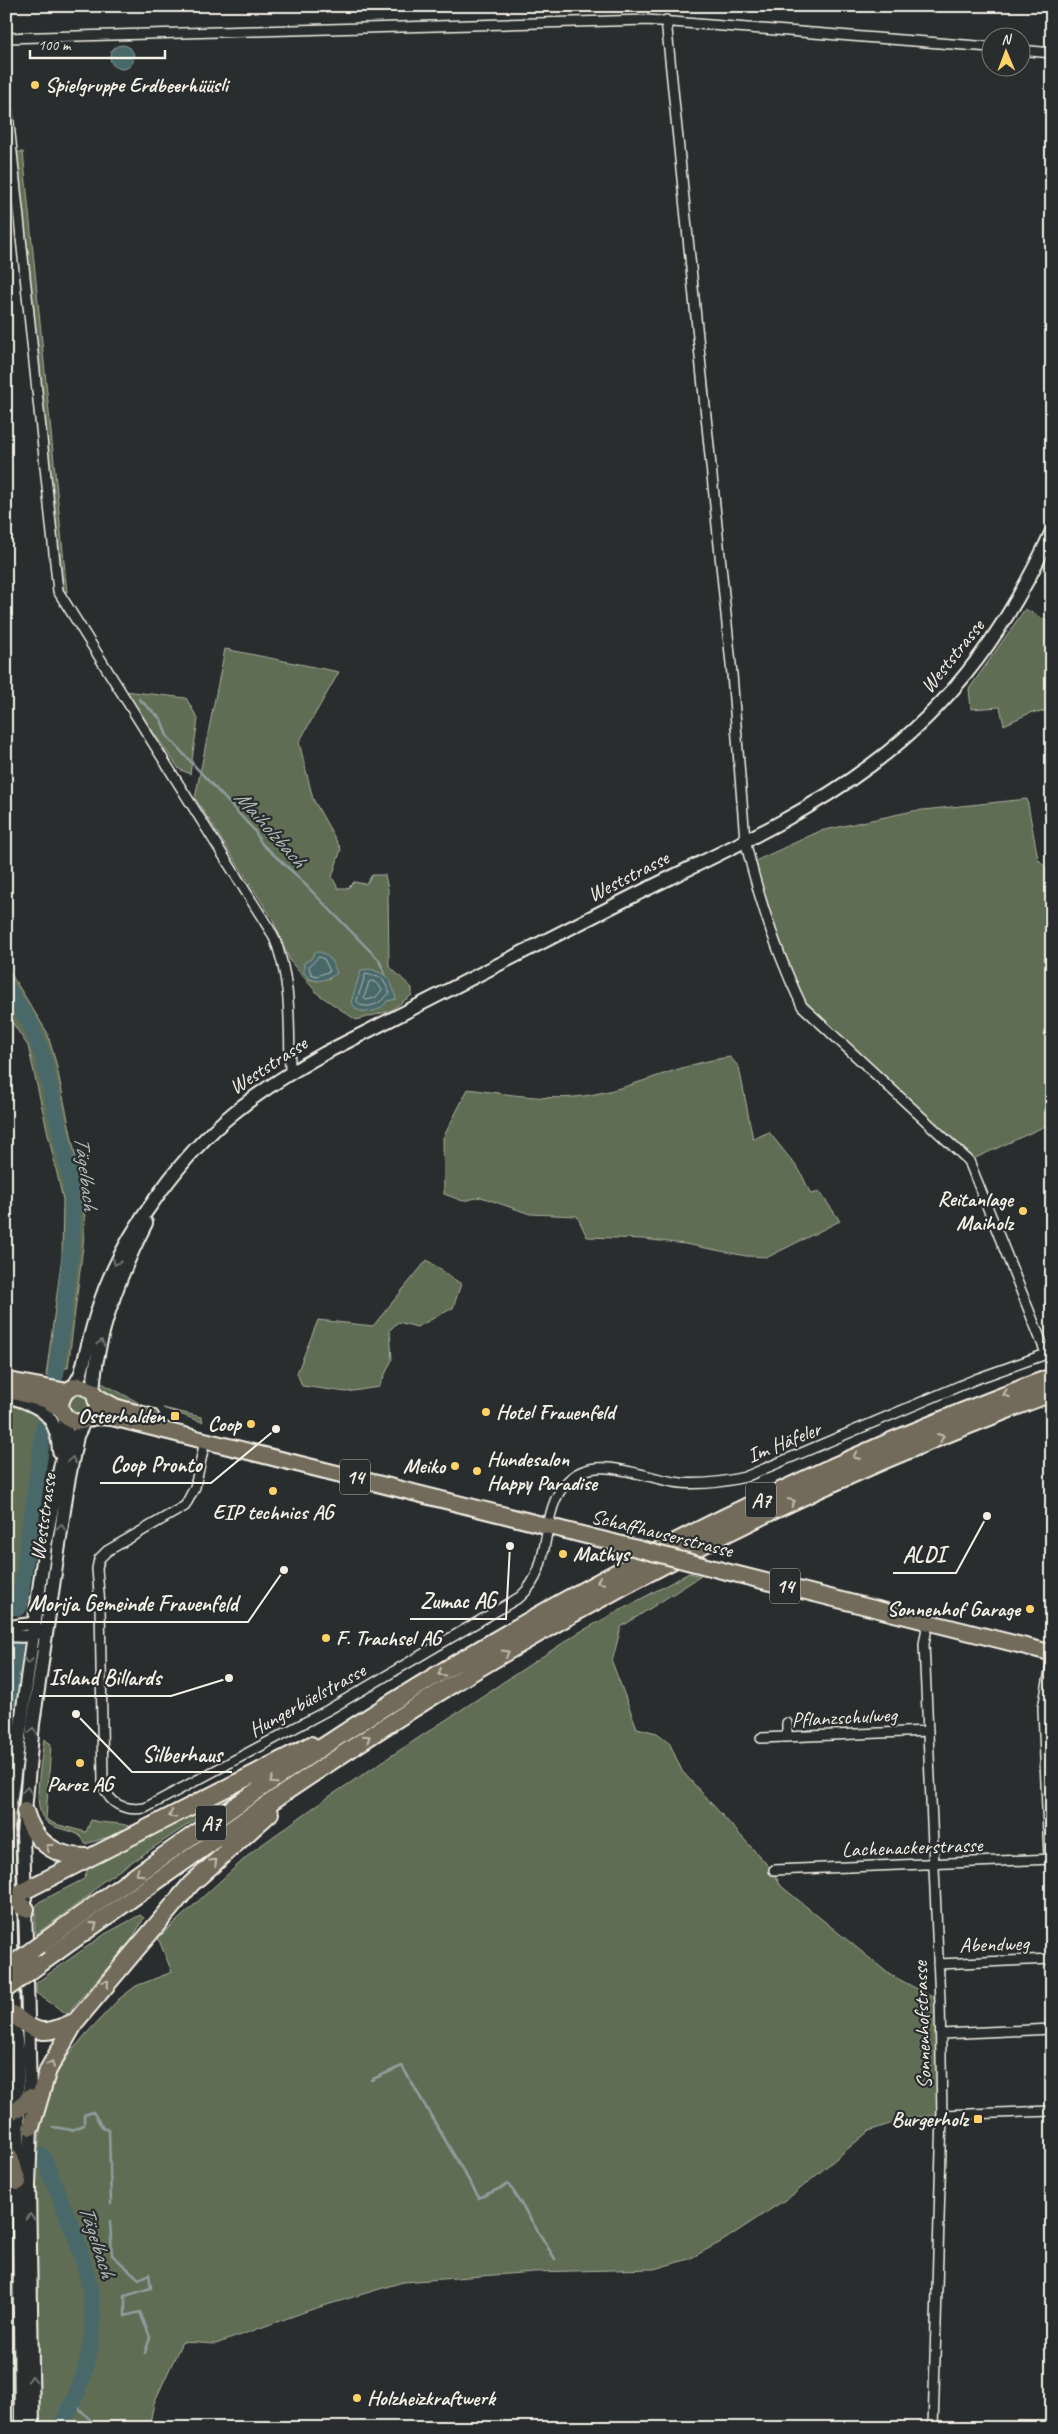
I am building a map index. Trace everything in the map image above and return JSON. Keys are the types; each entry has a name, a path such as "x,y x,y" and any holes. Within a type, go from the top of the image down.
{"highway":[{"name":"A7","path":"6,1969 217,1819 387,1706 534,1618 702,1528 858,1455 1052,1376"},
{"name":"A7","path":"6,1989 226,1832 326,1764 487,1664 677,1559 855,1474 1052,1393"},
{"name":"A7","path":"8,1897 26,1891 91,1856 387,1706"},
{"name":"A7","path":"31,2127 48,2070 76,2021 191,1884 229,1848 326,1764"},
{"name":"A7","path":"25,1811 33,1832 48,1848 66,1855 91,1856"},
{"path":"8,1897 26,1909"},
{"path":"13,2014 29,2028"},
{"name":"A7","path":"29,2028 50,2032 76,2021"},
{"path":"12,2111 30,2097"},
{"path":"6,2152 18,2182"}],"main road":[{"name":"Weststrasse","path":"70,1389 81,1373 99,1306 118,1259 134,1228 184,1160 212,1130 257,1093 290,1072 372,1028 745,840 791,816 850,780 892,749 933,712 959,684 1000,629 1031,576 1052,531"},
{"name":"Weststrasse","path":"95,1394 102,1338 119,1286 160,1192"},
{"path":"6,1380 70,1389 84,1386 95,1394 98,1407 88,1420 73,1421 46,1400 6,1390"},
{"path":"63,1412 62,1397 70,1389"},
{"name":"Schaffhauserstrasse","path":"95,1394 116,1407 242,1445 262,1453"},
{"name":"Weststrasse","path":"6,1396 33,1404 47,1415 58,1435 60,1464"},
{"name":"Weststrasse","path":"21,2428 18,2182 12,2111 17,2050 13,2014 7,1823 31,1623 67,1434 63,1412"},
{"name":"Schaffhauserstrasse","path":"88,1420 114,1418 204,1441 262,1453 1052,1653"},
{"name":"Weststrasse","path":"33,2428 29,2186 31,2127 23,1833 31,1742 72,1459 77,1436 88,1420"}],"street":[{"path":"666,20 732,674 745,840 788,976 802,1006 969,1161 1049,1352"},
{"path":"6,38 666,20 980,46"},
{"path":"1030,51 1052,53"},
{"path":"6,96 58,591 273,935 283,957 288,982 290,1072"},
{"name":"Im Häfeler","path":"550,1526 552,1511 561,1489 569,1479 587,1469 616,1469 668,1481 691,1484 716,1483 738,1479 758,1473 976,1379 1049,1352"},
{"name":"Hungerbüelstrasse","path":"204,1441 195,1487 185,1506 107,1551 99,1559 97,1569 100,1605 103,1781 110,1799 121,1807 132,1810 146,1808 323,1712 520,1597 535,1581 550,1526"},
{"name":"Sonnenhofstrasse","path":"928,1622 924,1644 941,2034 942,2115 933,2428"},
{"path":"7,1631 31,1623"},
{"path":"7,1631 29,1636 39,1634 47,1627"},
{"path":"1050,1859 1042,1708 1052,1660"},
{"path":"787,1723 787,1737"},
{"name":"Pflanzschulweg","path":"760,1738 928,1731"},
{"name":"Lachenackerstrasse","path":"774,1870 1050,1859"},
{"name":"Abendweg","path":"938,1964 1052,1959"},
{"path":"941,2034 1052,2030"},
{"path":"942,2115 1052,2111"}],"green space":[{"path":"6,6 9,6 12,38 6,38"},
{"path":"14,152 23,152 67,592 58,591"},
{"path":"1025,609 1052,624 1052,708 1038,713 1032,712 1004,725 1000,707 971,709 969,689"},
{"path":"225,649 339,672 299,742 313,799 341,849 332,877 338,888 348,888 354,882 366,884 372,875 385,875 388,889 389,966 412,988 412,995 390,1011 356,1020 318,994 290,961 273,920 195,798","holes":["311,959 330,978 317,981 309,979 304,964"]},
{"path":"125,691 186,698 198,719 190,774 179,769"},
{"path":"1027,799 1038,859 1052,873 1052,1123 969,1161 802,1006 751,863 820,831 913,811"},
{"path":"6,966 47,1032 56,1063 81,1182 85,1218 68,1368 65,1368 59,1375 54,1376 46,1376 62,1256 63,1200 28,1046 6,1013"},
{"path":"730,1057 739,1067 753,1139 769,1132 800,1171 811,1194 820,1192 840,1221 768,1257 746,1256 685,1244 643,1239 587,1237 577,1216 530,1214 481,1197 463,1201 444,1194 443,1138 468,1089 529,1096 575,1097 625,1087 694,1064"},
{"path":"427,1260 461,1284 453,1308 417,1327 398,1322 390,1330 392,1360 379,1387 346,1392 302,1386 297,1373 318,1320 373,1326"},
{"path":"99,1381 137,1402 144,1408 105,1397 98,1387"},
{"path":"76,1392 88,1394 91,1410 77,1416 68,1408 68,1400"},
{"path":"6,1403 38,1415 42,1422 40,1430 49,1434 27,1606 24,1610 11,1615 10,1618 6,1617 10,1579 6,1579"},
{"path":"163,1408 201,1417 203,1421 202,1422"},
{"path":"689,1573 701,1576 621,1627 612,1662 637,1728 657,1733 669,1742 682,1771 772,1870 781,1886 889,1974 940,2001 942,2115 907,2118 869,2131 794,2194 721,2242 689,2259 654,2269 534,2272 403,2282 310,2310 216,2344 182,2342 154,2403 149,2428 39,2428 35,2177 42,2113 53,2079 70,2053 119,1999 136,1986 172,1972 158,1938 253,1851 324,1800 578,1633"},
{"path":"8,1646 18,1649 17,1677 6,1767"},
{"path":"44,1739 51,1744 46,1819 55,1824 86,1832 91,1820 129,1826 109,1837 85,1844 77,1834 46,1822 39,1809 38,1800"},
{"path":"233,1792 235,1793 102,1882 90,1895 35,1935 35,1908 39,1902 84,1879 89,1867"},
{"path":"140,1915 144,1918 131,1941 67,2014 36,1993 36,1983 105,1934"},
{"path":"6,2160 12,2181 14,2301 6,2291"},
{"path":"6,2293 12,2300 15,2428 6,2428"}],"water":[{"path":"122,45 130,49 134,57 130,65 122,69 114,65 110,57 114,49"},
{"path":"315,952 326,955 337,973 324,980 315,980 308,977 304,973 304,963 311,959"},
{"path":"370,969 381,973 391,982 396,999 387,1001 374,1011 357,1010 351,1002 361,970"}],"waterway":[{"name":"Maiholzbach","path":"139,699 161,719 167,736 254,830 262,844 294,873 379,960 385,974"},
{"name":"Tägelbach","path":"6,987 31,1025 43,1057 70,1176 73,1209 72,1240 56,1375"},
{"name":"Tägelbach","path":"19,1608 44,1425"},
{"name":"Tägelbach","path":"6,1717 15,1646"},
{"path":"371,2080 402,2066 479,2198 509,2184 555,2259"},
{"path":"53,2127 72,2130 84,2125 84,2115 93,2112 103,2128 109,2130 111,2204"},
{"name":"Tägelbach","path":"43,2156 83,2259 90,2290 93,2322 89,2354 79,2389 60,2428"},
{"path":"110,2221 112,2255 139,2279 149,2274 151,2288 125,2296 125,2316 140,2312 150,2337 145,2353"},
{"path":"74,2403 98,2428"}],"place":[{"name":"Spielgruppe Erdbeerhüüsli","path":"35,85"},
{"name":"Reitanlage Maiholz","path":"1023,1211"},
{"name":"Hotel Frauenfeld","path":"486,1412"},
{"name":"Osterhalden","path":"175,1416"},
{"name":"Coop","path":"251,1424"},
{"name":"Coop Pronto","path":"276,1429"},
{"name":"Meiko","path":"455,1466"},
{"name":"Hundesalon Happy Paradise","path":"477,1471"},
{"name":"EIP technics AG","path":"273,1491"},
{"name":"ALDI","path":"987,1516"},
{"name":"Zumac AG","path":"510,1546"},
{"name":"Mathys","path":"563,1554"},
{"name":"Morija Gemeinde Frauenfeld","path":"284,1570"},
{"name":"Sonnenhof Garage","path":"1030,1609"},
{"name":"F. Trachsel AG","path":"326,1638"},
{"name":"Island Billards","path":"229,1678"},
{"name":"Silberhaus","path":"76,1714"},
{"name":"Paroz AG","path":"80,1763"},
{"name":"Burgerholz","path":"978,2119"},
{"name":"Holzheizkraftwerk","path":"357,2398"}]}
